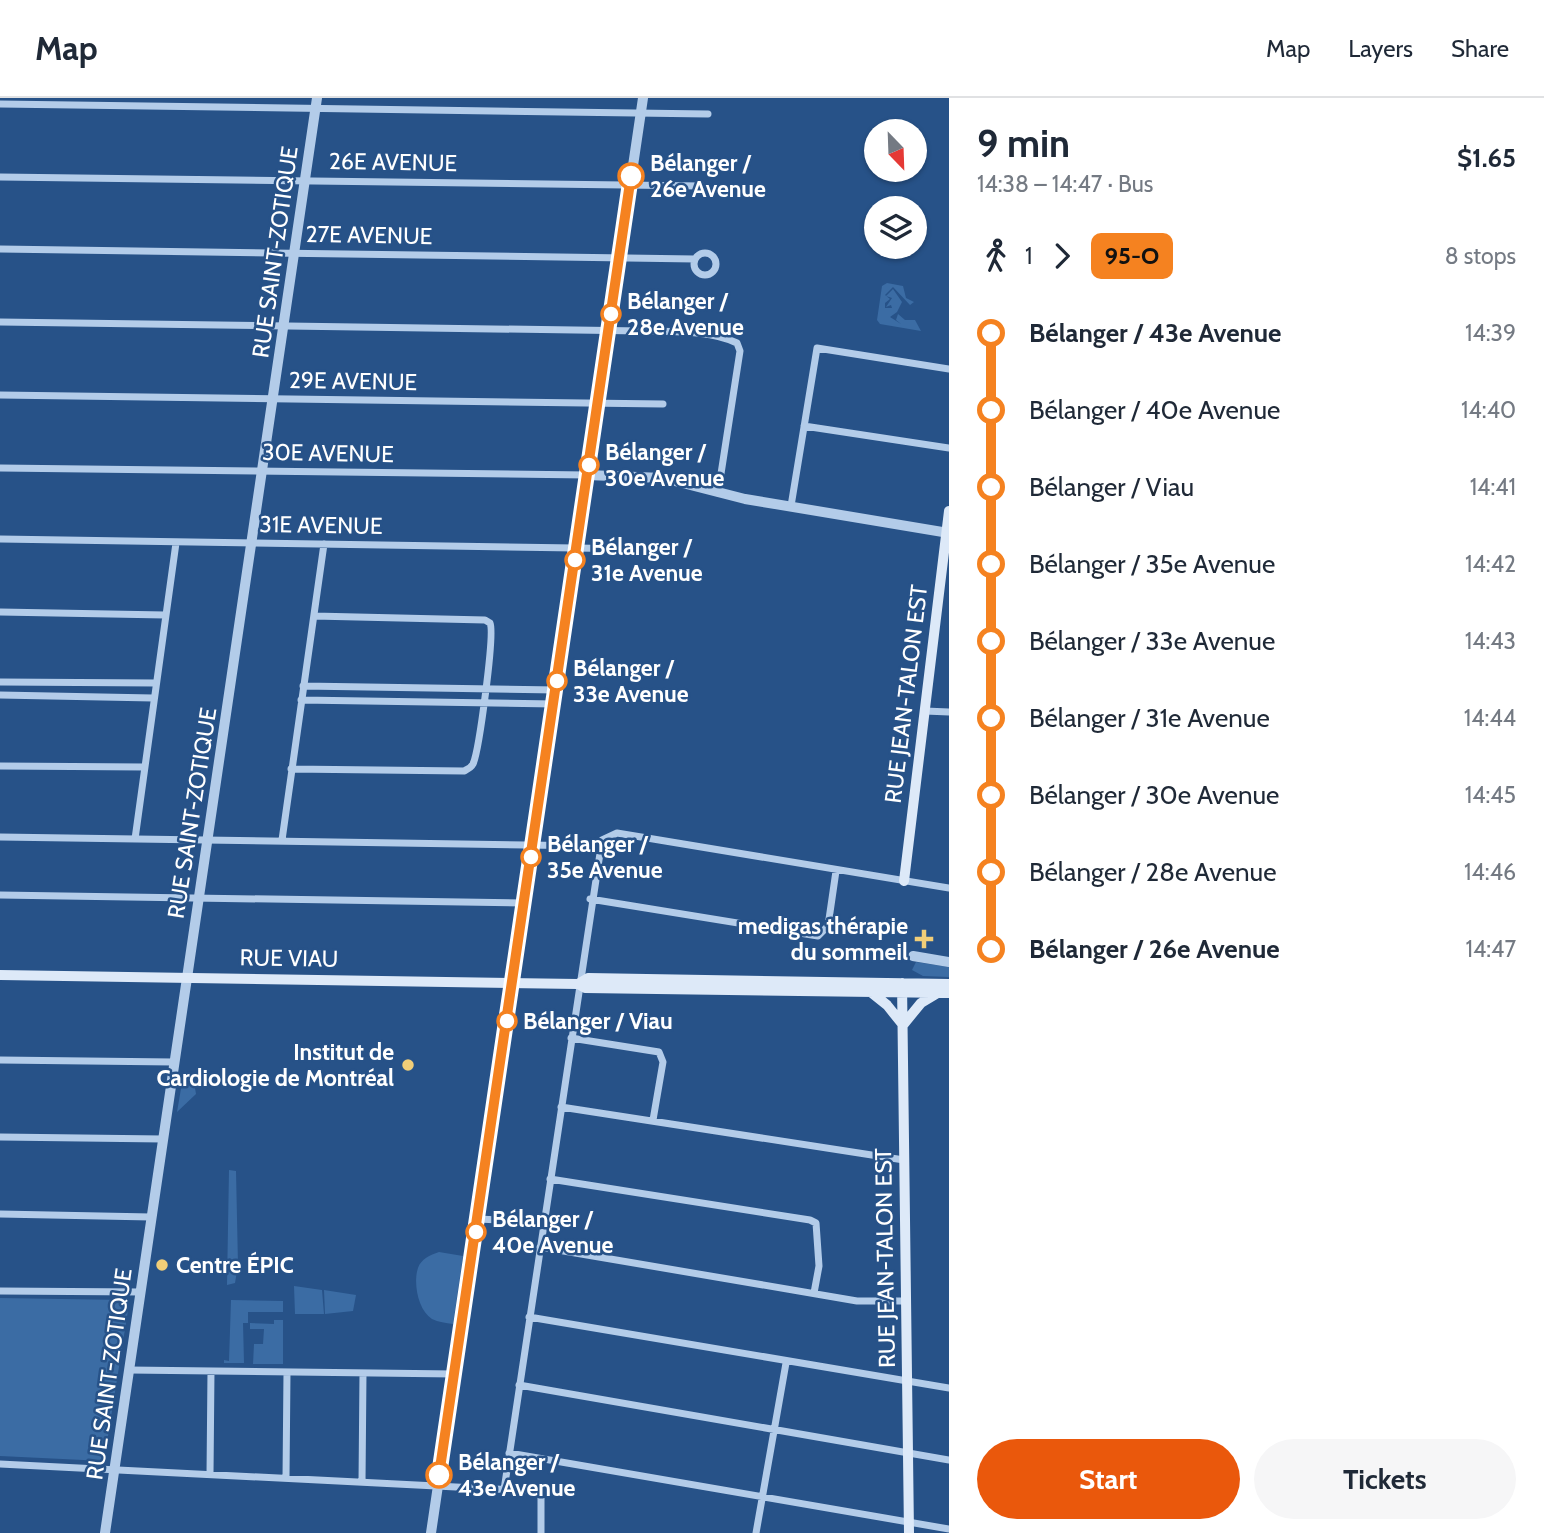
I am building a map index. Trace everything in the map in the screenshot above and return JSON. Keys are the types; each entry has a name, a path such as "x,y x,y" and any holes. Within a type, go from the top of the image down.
{"main road":[{"name":"RUE JEAN-TALON EST","path":"904,881 949,511"},
{"name":"RUE VIAU","path":"0,975 578,984"},
{"path":"944,993 902,988 588,978 578,984 585,988 872,992 902,988 949,984"},
{"name":"RUE JEAN-TALON EST","path":"902,988 909,1528"},
{"path":"872,992 887,1004 903,1025 921,1003 944,993"}],"street":[{"path":"431,1533 643,98"},
{"path":"0,104 317,103 708,114"},
{"name":"RUE SAINT-ZOTIQUE","path":"105,1533 317,103"},
{"name":"26E AVENUE","path":"0,177 702,186"},
{"name":"27E AVENUE","path":"0,249 695,259"},
{"path":"0,322 609,330 682,332 730,340 739,345 740,354 718,493"},
{"path":"791,506 817,348 949,369"},
{"name":"29E AVENUE","path":"0,395 663,404"},
{"path":"804,426 949,448"},
{"name":"30E AVENUE","path":"0,468 655,477 718,493 948,532"},
{"name":"31E AVENUE","path":"0,540 642,549"},
{"path":"135,839 176,543"},
{"path":"282,839 324,544"},
{"path":"0,612 165,615"},
{"path":"291,769 464,771 474,761 493,635 490,623 485,620 314,616"},
{"path":"0,682 156,683"},
{"path":"303,686 556,690"},
{"path":"0,695 153,698"},
{"path":"301,700 554,704"},
{"path":"925,710 949,712"},
{"path":"0,766 144,767"},
{"path":"504,1490 599,846 608,835 617,833 949,888"},
{"path":"0,836 599,846"},
{"path":"590,899 818,936 828,926 836,871"},
{"path":"0,895 525,903"},
{"path":"914,956 949,962"},
{"path":"570,1038 659,1052 663,1062 653,1120"},
{"path":"0,1060 173,1062"},
{"path":"561,1107 904,1160"},
{"path":"0,1137 163,1139"},
{"path":"550,1179 810,1220 816,1223 819,1233 814,1293"},
{"path":"0,1214 151,1217"},
{"path":"478,1219 543,1222"},
{"path":"540,1247 862,1301 906,1301"},
{"path":"0,1291 141,1292"},
{"path":"529,1317 786,1363 949,1388"},
{"path":"756,1533 786,1363"},
{"path":"129,1370 454,1374"},
{"path":"210,1474 211,1371"},
{"path":"286,1478 287,1373"},
{"path":"362,1482 363,1373"},
{"path":"519,1385 949,1460"},
{"path":"509,1452 762,1497 909,1528 949,1529"},
{"path":"0,1464 437,1486 541,1494 541,1533"}],"shaded area":[{"path":"887,283 903,286 906,298 914,302 910,305 893,287 886,296 893,289 902,302 897,312 890,317 901,324 896,320 898,314 905,320 915,320 921,331 880,324 877,320 882,286","holes":["886,296 892,298 886,307 891,305 892,308 885,308 885,303 890,299"]},
{"path":"916,962 949,967 949,977 923,976 912,970"},
{"path":"183,1077 195,1088 196,1094 177,1112"},
{"path":"229,1170 236,1171 238,1265 235,1283 227,1285"},
{"path":"439,1252 463,1256 453,1324 439,1322 427,1315 418,1296 416,1281 419,1265"},
{"path":"294,1286 322,1290 324,1314 295,1314"},
{"path":"324,1290 356,1295 353,1311 325,1314"},
{"path":"0,1298 125,1300 129,1304 104,1461 0,1456"},
{"path":"231,1300 283,1301 283,1312 248,1312 248,1323 243,1323 244,1363 224,1363 224,1360 229,1361"},
{"path":"274,1320 283,1320 283,1364 253,1364 254,1344 263,1344 264,1329 250,1329 250,1323 274,1324"}],"bus line":[{"name":"95-O","path":"439,1475 631,176"}],"place":[{"name":"Bélanger / 26e Avenue","path":"631,176"},
{"name":"Bélanger / 28e Avenue","path":"611,314"},
{"name":"Bélanger / 30e Avenue","path":"589,465"},
{"name":"Bélanger / 31e Avenue","path":"575,560"},
{"name":"Bélanger / 33e Avenue","path":"557,681"},
{"name":"Bélanger / 35e Avenue","path":"531,857"},
{"name":"medigas thérapie du sommeil","path":"924,939"},
{"name":"Bélanger / Viau","path":"507,1021"},
{"name":"Institut de Cardiologie de Montréal","path":"408,1065"},
{"name":"Bélanger / 40e Avenue","path":"476,1232"},
{"name":"Centre ÉPIC","path":"162,1265"},
{"name":"Bélanger / 43e Avenue","path":"439,1475"}]}
